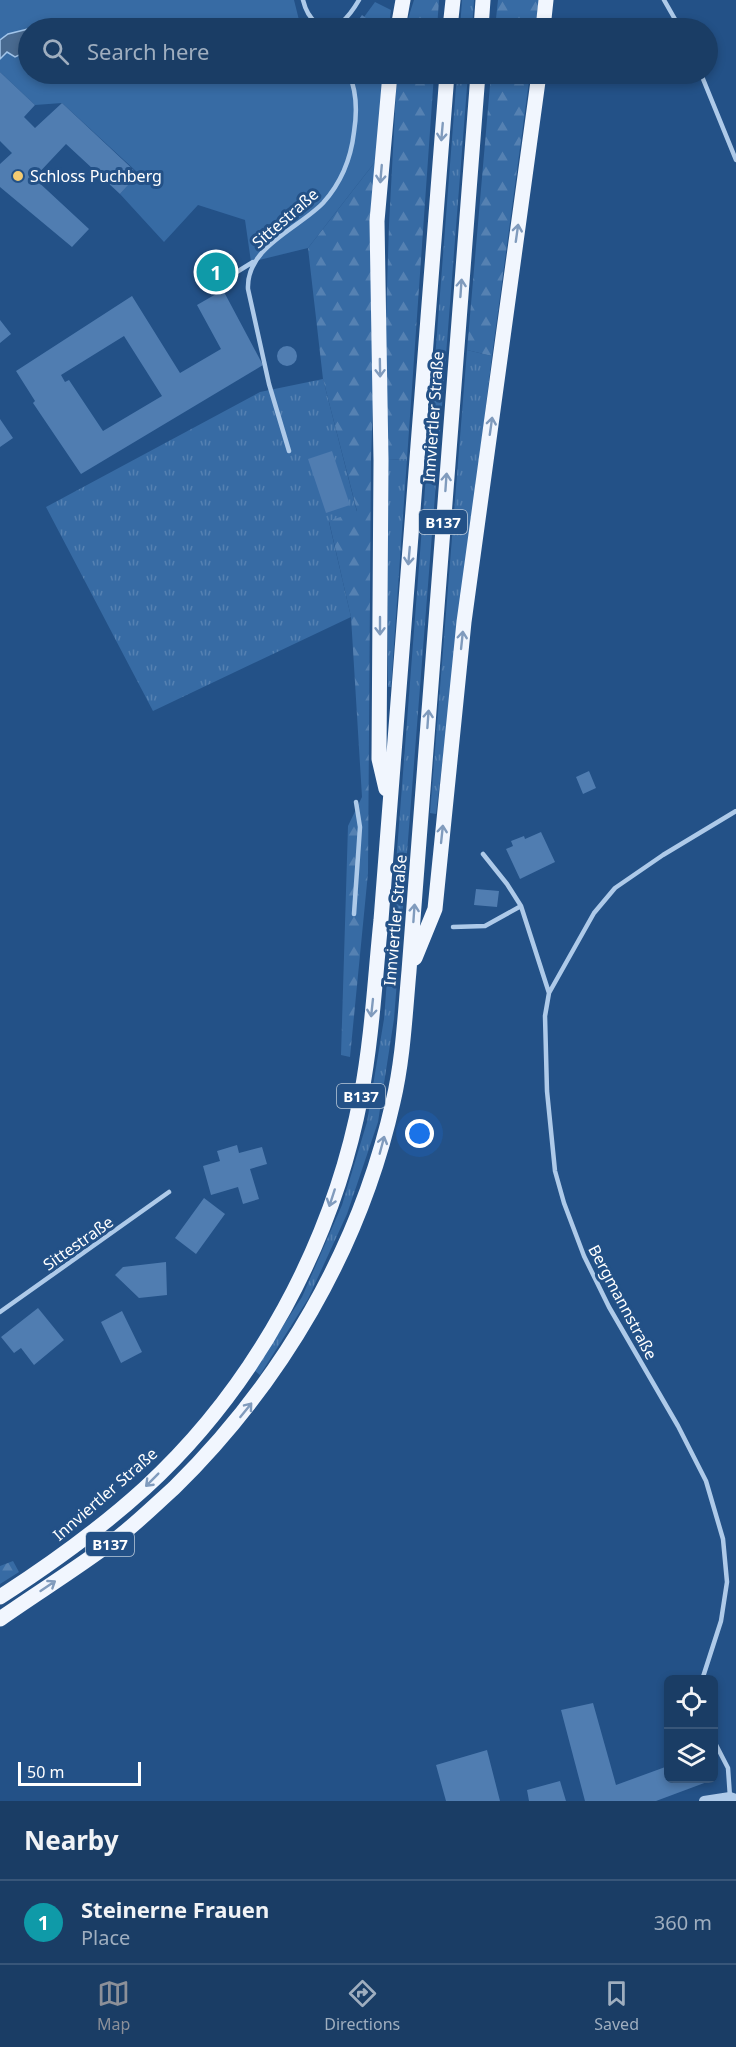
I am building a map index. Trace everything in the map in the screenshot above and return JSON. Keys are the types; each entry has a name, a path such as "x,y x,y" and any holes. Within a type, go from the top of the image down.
{"main road":[{"path":"400,18 403,0"},
{"path":"451,18 453,0"},
{"path":"482,18 483,0"},
{"path":"544,18 546,0"},
{"path":"389,84 377,220 381,460 379,759 389,803"},
{"name":"Innviertler Straße","path":"0,1597 91,1533 146,1487 193,1438 249,1367 294,1290 331,1204 361,1097 369,1044 380,931 446,84"},
{"name":"Innviertler Straße","path":"0,1619 113,1541 161,1500 208,1454 250,1405 287,1351 323,1291 359,1214 379,1155 394,1100 409,971 477,84"},
{"path":"409,971 435,909 464,622 538,84"}],"street":[{"path":"704,1801 733,1798"}],"lane":[{"path":"303,0 310,18"},
{"path":"345,18 359,0"},
{"path":"664,0 674,18"},
{"name":"Sittestraße","path":"289,451 269,384 247,277 254,261 322,203 340,181 353,145 356,98 352,84"},
{"path":"705,84 736,160"},
{"path":"214,286 254,261"},
{"path":"354,914 360,827 356,802"},
{"name":"Bergmannstraße","path":"704,1675 721,1622 727,1582 723,1539 706,1481 678,1426 609,1307 584,1256 564,1203 555,1171 547,1091 545,1016 549,993 594,913 615,888 663,855 736,811"},
{"path":"483,854 521,906 549,993"},
{"path":"453,927 485,926 521,906"},
{"name":"Sittestraße","path":"0,1312 170,1192"},
{"path":"718,1749 728,1768 733,1798"}],"green space":[{"path":"0,0 294,0 298,18 18,18 18,84 386,84 382,153 308,248 251,262 245,220 198,205 164,242 120,194 138,173 62,103 35,105 0,72"},
{"path":"414,0 439,0 438,18 408,18"},
{"path":"462,0 474,0 473,18 461,18"},
{"path":"498,0 539,0 536,18 496,18"},
{"path":"375,2 391,10 390,18 363,18"},
{"path":"396,84 433,84 407,459 387,460 385,349"},
{"path":"456,84 467,84 394,1019 378,1122 347,1214 308,1299 260,1375 254,1370 302,1297 342,1205 367,1122 384,1019"},
{"path":"490,84 529,84 492,356 467,350"},
{"path":"382,153 371,458 368,873 350,1057 341,1055 348,826 362,797 351,617 329,521 357,511 323,379 308,248"},
{"path":"467,350 492,356 436,814 430,813"},
{"path":"323,379 357,512 329,522 351,617 153,711 46,507 260,392"},
{"path":"407,459 391,687 388,687 387,460"},
{"path":"13,1561 19,1572 0,1584 0,1566"}],"shaded area":[{"path":"18,32 18,56 15,57 7,52 0,59 0,40 8,34"}],"building":[{"name":"Schloss Puchberg","path":"0,72 35,105 24,117 35,128 62,103 138,174 120,194 66,144 34,178 89,229 72,247 0,187 0,164 12,153 0,141"},
{"path":"223,290 263,365 81,474 33,403 35,401 16,371 132,296 180,373 221,349 197,305","holes":["124,336 162,396 103,431 69,380 65,382 61,375"]},
{"path":"0,320 11,334 0,343"},
{"path":"287,346 294,349 297,356 294,363 287,366 280,363 277,356 280,349"},
{"path":"0,419 13,438 0,447"},
{"path":"332,451 350,505 326,513 308,459"},
{"path":"589,771 596,788 583,794 576,777"},
{"path":"541,832 555,862 520,879 506,849 513,846 511,841 524,836 525,839"},
{"path":"476,889 499,891 497,907 474,905"},
{"path":"237,1145 239,1153 262,1147 267,1164 250,1169 259,1199 243,1204 238,1187 211,1195 203,1166 220,1161 217,1151"},
{"path":"204,1198 225,1214 196,1254 175,1238"},
{"path":"166,1262 167,1295 139,1298 115,1275 123,1267"},
{"path":"38,1308 64,1340 34,1365 21,1348 14,1353 1,1337"},
{"path":"122,1311 142,1352 121,1363 101,1322"},
{"path":"593,1703 616,1785 664,1767 664,1783 704,1783 656,1801 585,1801 561,1710"},
{"path":"487,1750 500,1801 446,1801 436,1765"},
{"path":"560,1781 566,1801 529,1801 527,1790"}],"place":[{"name":"Schloss Puchberg","path":"18,176"},
{"name":"Steinerne Frauen","path":"216,272"}]}
